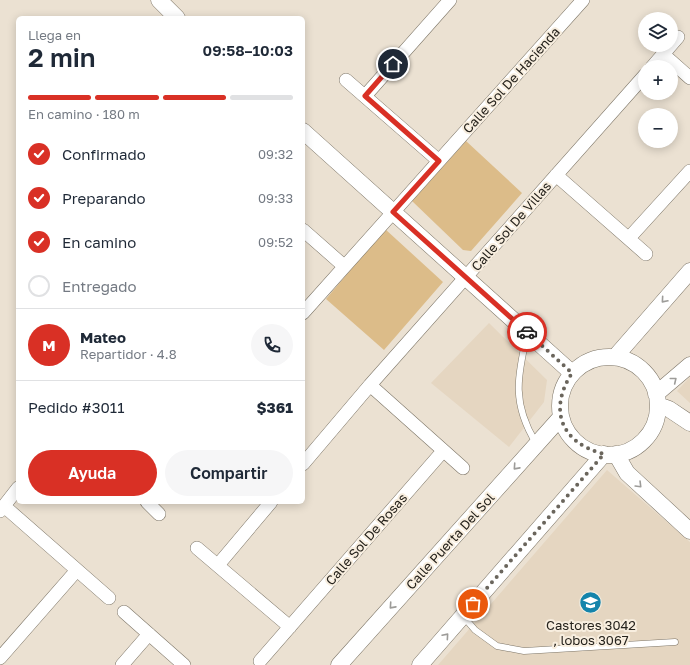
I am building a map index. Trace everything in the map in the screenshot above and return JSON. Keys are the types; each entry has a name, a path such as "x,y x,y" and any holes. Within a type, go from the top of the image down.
{"street":[{"path":"159,0 175,16"},
{"path":"365,96 450,0"},
{"name":"Calle Sol De Hacienda","path":"305,311 583,0"},
{"path":"658,60 663,54 690,78"},
{"path":"346,80 439,161"},
{"name":"Calle Sol De Villas","path":"466,276 638,83"},
{"path":"305,133 466,276 572,373"},
{"path":"629,238 690,171"},
{"name":"Calle Sol De Villas","path":"556,175 646,254"},
{"path":"305,232 344,266"},
{"path":"615,357 690,271"},
{"path":"305,462 466,276"},
{"path":"615,357 629,362 641,369 650,380 657,399 654,424 645,438 632,449 610,454 589,451 576,443 566,431 561,417 560,401 564,386 572,373 585,363 599,358 615,357"},
{"path":"657,399 690,365"},
{"path":"370,385 463,468"},
{"path":"657,399 690,423"},
{"name":"Calle Puerta Del Sol","path":"340,665 561,417"},
{"name":"Calle Sol De Rosas","path":"260,661 443,451"},
{"path":"610,454 627,473 690,531"},
{"path":"420,665 610,454"},
{"path":"16,490 2,508 110,598"},
{"path":"150,504 159,514"},
{"path":"218,565 269,504"},
{"path":"197,548 290,627"},
{"path":"0,658 77,570"},
{"path":"124,612 184,665"},
{"path":"122,665 149,634"}],"lane":[{"path":"528,333 521,365 518,398 521,412 527,427 537,444"},
{"path":"463,616 475,630 496,646 524,652 674,642"}],"shaded area":[{"path":"466,141 522,193 471,251 463,250 412,201"},
{"path":"385,229 443,282 384,350 326,299"},
{"path":"489,323 547,380 544,402 509,447 431,383"},
{"path":"690,377 690,403 677,391"},
{"name":"Castores 3042 , lobos 3067","path":"607,470 690,542 690,665 438,665"}],"way so far":[{"path":"473,604 604,454 589,451 576,443 566,431 561,417 560,401 564,386 572,373 527,332"}],"place":[{"name":"Castores 3042 , lobos 3067","path":"591,603"}],"route":[{"path":"393,64 365,96 439,161 393,212 527,332"}]}
